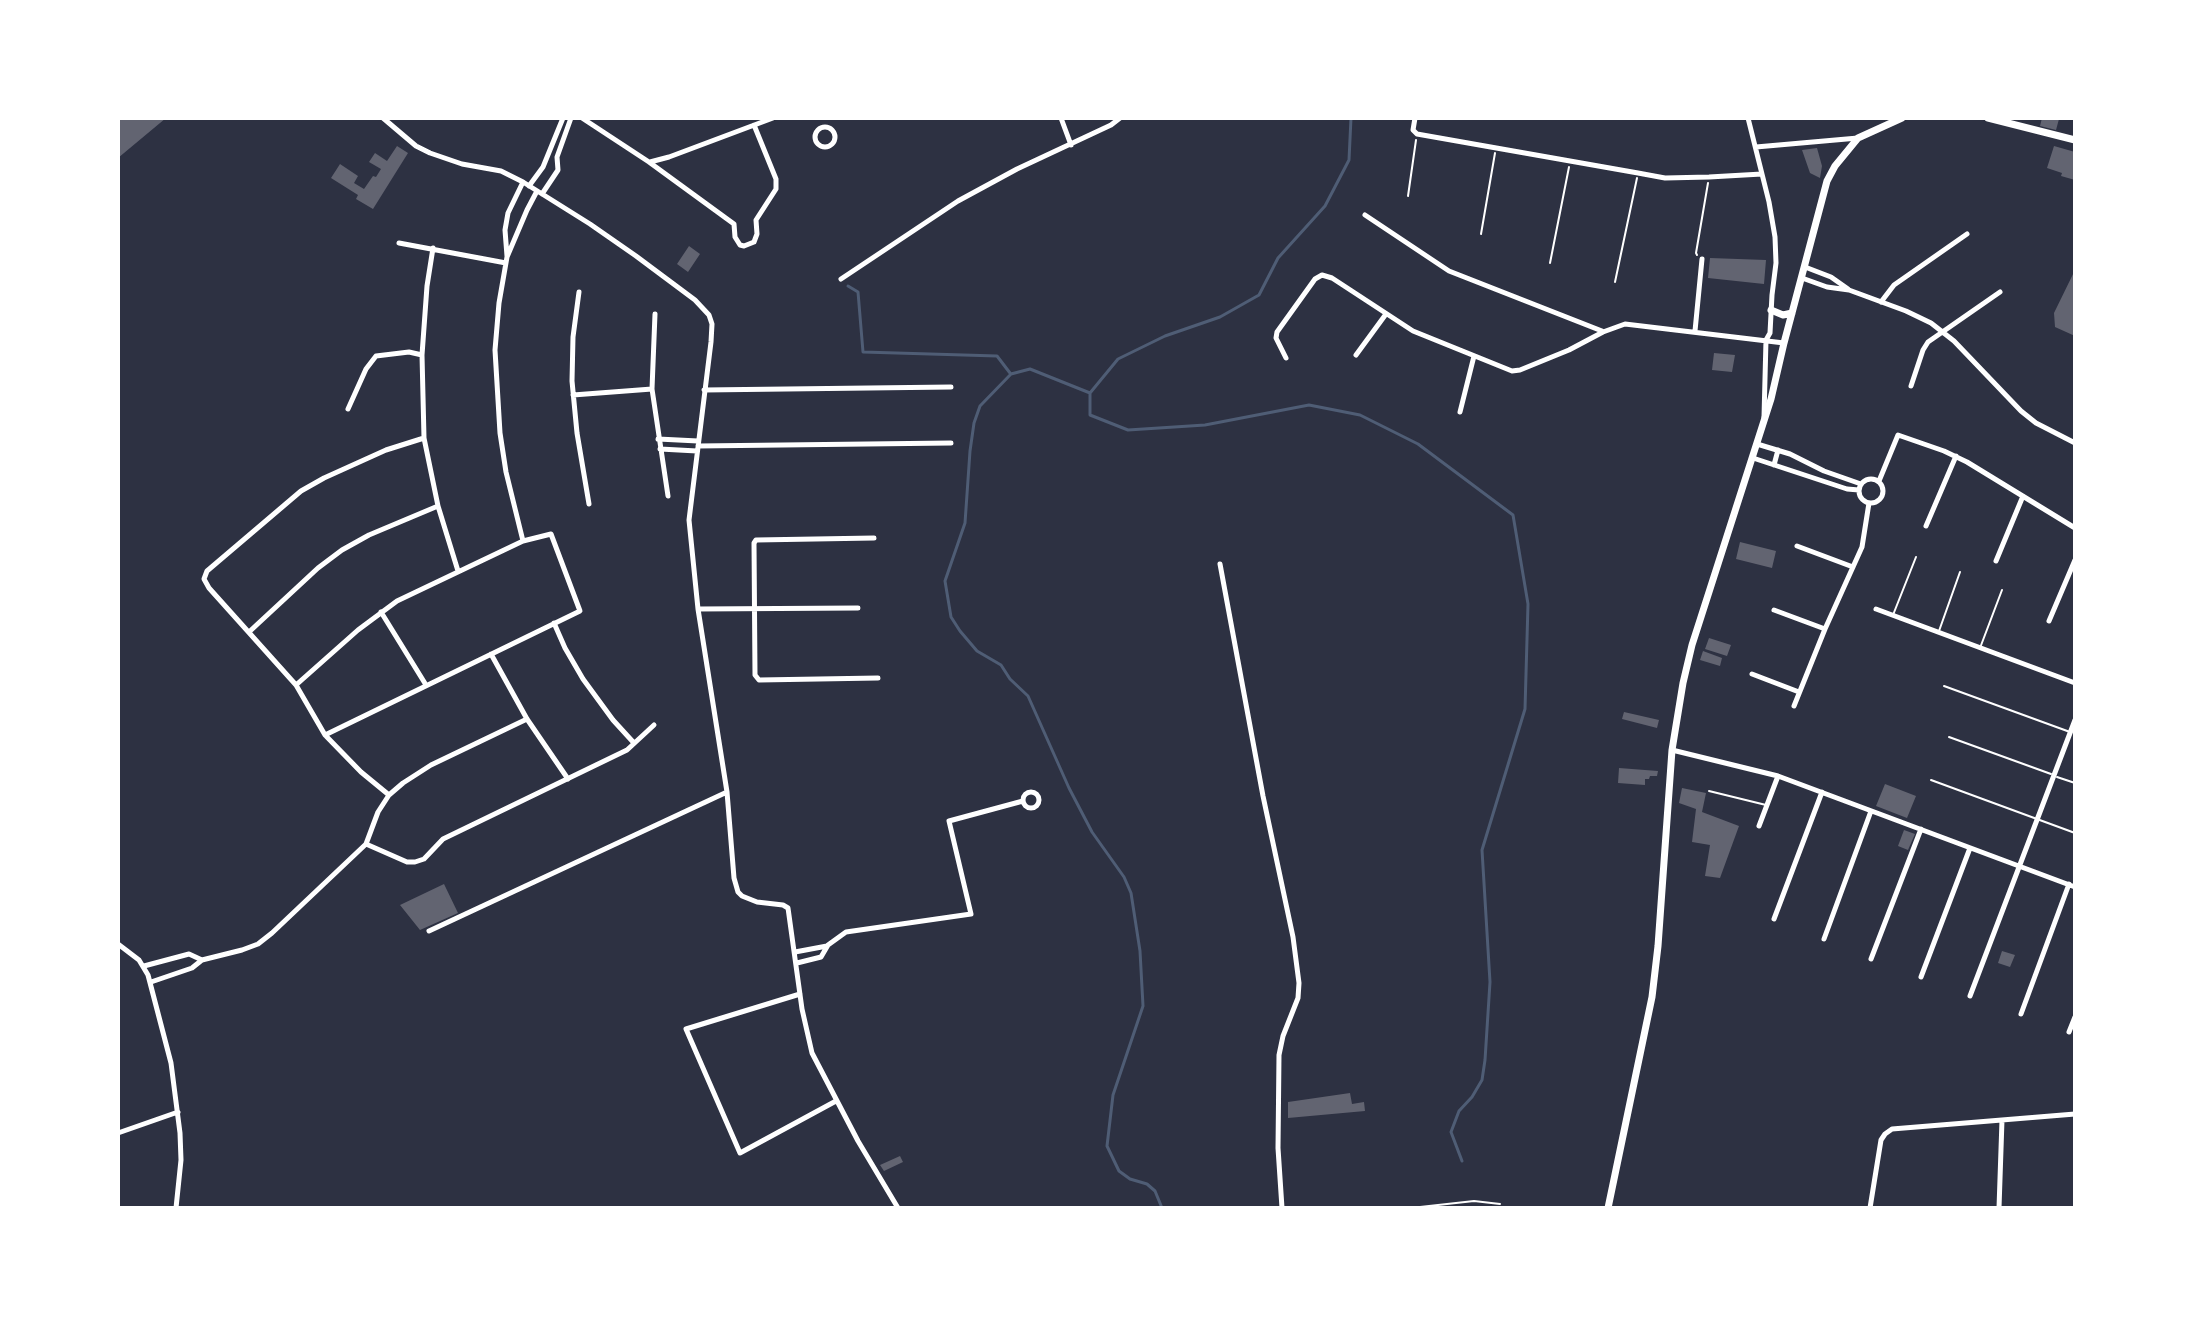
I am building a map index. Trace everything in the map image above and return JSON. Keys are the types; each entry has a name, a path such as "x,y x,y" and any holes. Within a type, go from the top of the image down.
{"main road":[{"path":"1608,1208 1652,997 1672,750 1692,645 1771,399 1827,181 1858,138 1902,118"},
{"path":"1988,118 2075,140"},
{"path":"1771,310 1783,315 1792,313"}],"street":[{"path":"383,118 416,146 430,153 462,164 501,171 526,184 636,256 706,311 711,320 689,520 698,609 727,792 735,885 742,896 750,900 788,908 812,1053 898,1208"},
{"path":"523,541 506,472 496,385 495,350 506,260 505,230 508,213 526,184 543,167 563,118"},
{"path":"506,260 527,210 558,170 557,157 571,118"},
{"path":"582,118 734,224 737,242 744,246 754,242 756,220 776,189 776,179 754,125"},
{"path":"649,162 773,118"},
{"path":"818,118 822,128"},
{"path":"1061,118 1071,145"},
{"path":"841,279 958,201 1120,118"},
{"path":"1415,118 1413,130 1417,134 1665,178 1762,174"},
{"path":"1748,118 1775,237 1776,263 1770,333 1766,340 1763,420"},
{"path":"1756,147 1858,138"},
{"path":"1365,215 1449,271 1603,332"},
{"path":"1881,302 1894,285 1967,234"},
{"path":"399,243 506,260"},
{"path":"433,248 422,355 424,438 438,506 458,571"},
{"path":"1695,331 1702,259"},
{"path":"1805,267 1831,277 1849,290"},
{"path":"1286,358 1276,338 1277,332 1315,279 1322,275 1332,278 1413,331 1512,371 1569,350 1625,324 1784,343"},
{"path":"1802,278 1827,287 1849,290 1918,316 1942,331 2021,411 2044,428 2075,443"},
{"path":"579,292 573,337 573,395 589,504"},
{"path":"1911,386 1928,342 2000,292"},
{"path":"655,314 652,389 668,496"},
{"path":"1356,355 1386,314"},
{"path":"348,409 366,369 376,356 409,352 422,355"},
{"path":"1460,412 1474,356"},
{"path":"704,390 951,387"},
{"path":"573,395 652,389"},
{"path":"1879,481 1898,435 1956,456 2075,528"},
{"path":"389,795 325,735 296,685 204,579 207,571 301,491 386,450 424,438"},
{"path":"658,439 698,446"},
{"path":"660,449 951,443"},
{"path":"1757,444 1803,460 1860,487"},
{"path":"1774,465 1778,450"},
{"path":"1926,526 1956,456"},
{"path":"1753,458 1822,481 1860,487 1871,479 1879,481 1883,488 1882,495 1877,501 1869,503"},
{"path":"1822,481 1824,471"},
{"path":"1860,487 1861,497 1869,503"},
{"path":"1996,561 2023,496"},
{"path":"1794,706 1862,547 1869,503"},
{"path":"249,632 342,550 438,506"},
{"path":"296,685 397,601 523,541 551,534 580,611 325,735"},
{"path":"874,538 756,540 753,610 756,678 759,680 878,678"},
{"path":"1797,546 1853,567"},
{"path":"2049,621 2075,560"},
{"path":"1220,564 1293,937 1299,983 1298,998 1279,1055 1279,1180 1282,1208"},
{"path":"698,609 858,608"},
{"path":"1876,609 2075,683"},
{"path":"1774,610 1825,629"},
{"path":"381,612 426,685"},
{"path":"554,623 583,679 634,743"},
{"path":"491,654 527,719 569,779"},
{"path":"1752,674 1799,692"},
{"path":"151,982 192,968 202,960 258,944 366,844 378,812 389,795 403,783 431,765 527,719"},
{"path":"1970,996 2075,720"},
{"path":"366,844 395,859 415,862 424,859 443,839 627,750 654,725"},
{"path":"1672,750 1778,776 2072,886 2021,1014"},
{"path":"1759,826 1778,776"},
{"path":"429,931 727,792"},
{"path":"1774,919 1822,792"},
{"path":"795,952 828,945 846,932 855,930 971,914 949,821 1023,801"},
{"path":"1824,939 1871,811"},
{"path":"1871,959 1921,829"},
{"path":"1921,977 1970,848"},
{"path":"118,944 144,966 151,982 171,1063 181,1160 178,1207"},
{"path":"797,963 821,957 828,945"},
{"path":"144,966 189,954 202,960"},
{"path":"800,994 686,1029 740,1153 836,1101"},
{"path":"2069,1032 2075,1017"},
{"path":"118,1133 178,1112"},
{"path":"1870,1208 1881,1140 1892,1129 2075,1114"},
{"path":"1999,1208 2002,1120"}],"lane":[{"path":"1893,615 1916,557"},
{"path":"1938,633 1960,572"},
{"path":"1980,649 2002,590"},
{"path":"1944,686 2070,732"},
{"path":"1949,737 2075,783"},
{"path":"1931,780 2075,833"},
{"path":"1709,791 1767,805"},
{"path":"1411,1208 1474,1201 1500,1204"}],"path":[{"path":"1408,196 1417,134"},
{"path":"1481,234 1495,148"},
{"path":"1550,263 1570,162"},
{"path":"1615,282 1638,173"},
{"path":"1702,259 1696,253 1709,177"}],"building":[{"path":"122,118 166,118 118,158 118,121"},
{"path":"2042,118 2059,119 2056,130 2040,126"},
{"path":"397,146 408,153 373,209 331,178 340,164 358,176 354,183 364,189 381,169 369,162 375,153 387,161"},
{"path":"2054,146 2075,152 2075,180 2047,168"},
{"path":"1817,148 1822,166 1820,178 1810,173 1802,150"},
{"path":"689,246 700,254 688,272 677,264"},
{"path":"1710,258 1766,260 1764,284 1708,278"},
{"path":"2075,270 2075,336 2055,327 2054,313"},
{"path":"1714,353 1735,355 1732,372 1712,370"},
{"path":"1740,542 1776,551 1772,568 1736,559"},
{"path":"1709,638 1731,645 1727,656 1705,649"},
{"path":"1703,651 1722,658 1720,666 1700,660"},
{"path":"1624,712 1659,720 1657,728 1622,719"},
{"path":"1619,768 1658,771 1657,776 1645,779 1645,785 1618,783"},
{"path":"1885,784 1916,796 1907,818 1876,806"},
{"path":"1682,788 1706,793 1702,812 1739,826 1720,878 1705,876 1710,845 1692,842 1696,809 1679,803"},
{"path":"1904,830 1915,834 1908,850 1898,846"},
{"path":"444,884 458,913 420,930 400,905"},
{"path":"2002,951 2015,955 2010,967 1998,963"},
{"path":"1350,1093 1352,1104 1364,1102 1365,1111 1288,1118 1288,1102"},
{"path":"900,1156 903,1162 884,1171 880,1165"}],"waterway":[{"path":"1351,118 1349,160 1325,206 1278,258 1259,295 1220,317 1165,336 1118,359 1090,393 1090,415 1128,430 1205,425 1309,405 1360,415 1418,444 1513,515 1528,604 1525,709 1482,850 1490,982 1485,1060 1482,1080 1459,1111 1451,1132 1462,1161"},
{"path":"848,286 858,292 863,352 997,356 1010,373"},
{"path":"1090,393 1030,369 1011,374 980,406 970,451 965,523 945,581 951,617 977,651 1001,665 1010,679 1028,696 1092,832 1124,877 1131,893 1140,951 1143,1006 1113,1095 1107,1146 1119,1171 1130,1179 1147,1184 1155,1191 1162,1208"}]}
